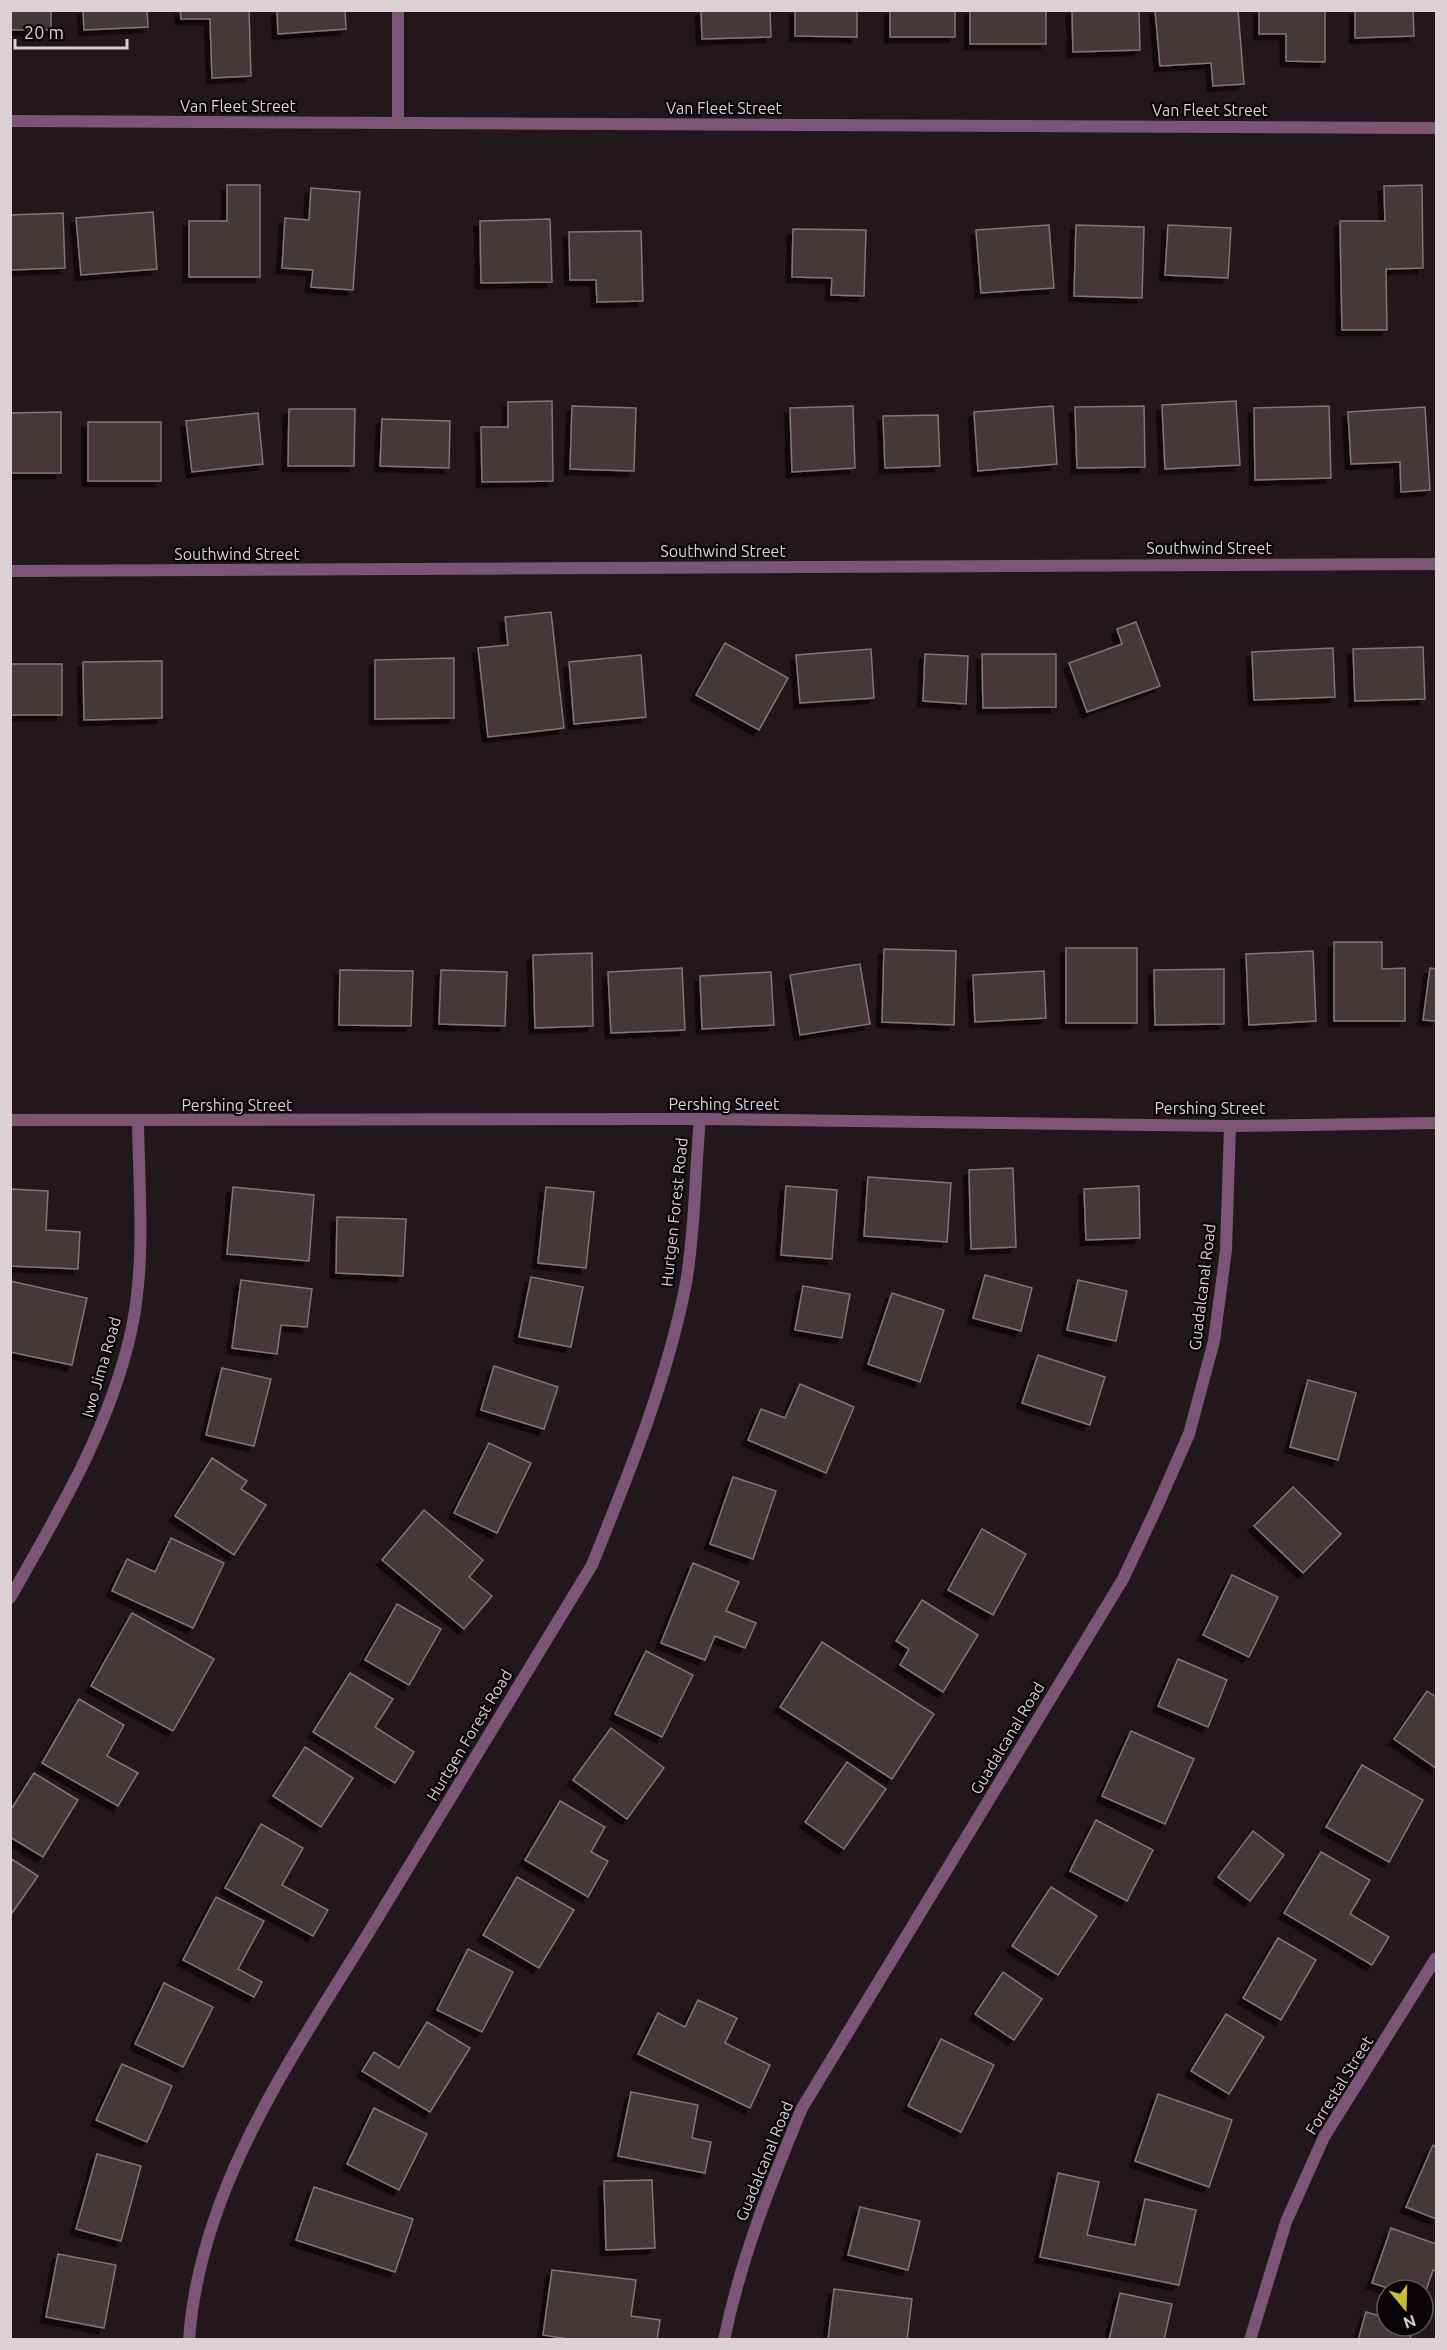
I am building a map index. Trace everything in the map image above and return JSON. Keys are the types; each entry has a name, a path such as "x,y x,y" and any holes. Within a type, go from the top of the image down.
{"street":[{"path":"398,10 398,123"},
{"name":"Van Fleet Street","path":"10,122 1437,128"},
{"name":"Southwind Street","path":"10,571 1437,564"},
{"name":"Pershing Street","path":"10,1120 138,1122 700,1119 1230,1126 1437,1123"},
{"name":"Hurtgen Forest Road","path":"189,2340 191,2318 212,2226 256,2119 592,1565 668,1364 686,1281 700,1119"},
{"name":"Iwo Jima Road","path":"10,1598 69,1496 104,1422 131,1331 140,1259 138,1122"},
{"name":"Guadalcanal Road","path":"724,2340 737,2279 767,2192 802,2108 1123,1579 1184,1444 1214,1341 1226,1250 1230,1126"},
{"name":"Forrestal Street","path":"1250,2340 1286,2222 1324,2137 1437,1958"}],"building":[{"path":"10,10 51,10 51,30 10,30"},
{"path":"83,10 147,10 148,27 84,30"},
{"path":"180,10 249,10 251,76 212,78 210,19 181,19"},
{"path":"277,10 345,10 346,29 278,34"},
{"path":"701,10 770,10 771,37 702,39"},
{"path":"795,10 857,10 857,37 795,36"},
{"path":"890,10 955,10 955,37 890,37"},
{"path":"970,10 1046,10 1046,44 970,44"},
{"path":"1072,10 1139,10 1140,50 1073,52"},
{"path":"1155,10 1238,10 1244,84 1213,86 1211,63 1160,66"},
{"path":"1259,10 1325,10 1325,62 1286,61 1286,34 1259,34"},
{"path":"1355,10 1413,10 1414,36 1355,38"},
{"path":"227,185 260,185 260,277 189,277 189,221 227,221"},
{"path":"1422,185 1423,268 1386,269 1387,330 1342,330 1340,221 1385,221 1384,186"},
{"path":"311,188 360,192 353,290 311,287 313,270 282,268 285,218 309,220"},
{"path":"153,212 157,269 81,275 76,218"},
{"path":"63,213 65,268 10,270 10,215"},
{"path":"550,219 552,282 481,283 480,221"},
{"path":"1049,225 1054,288 981,293 976,230"},
{"path":"1076,225 1144,227 1142,298 1074,296"},
{"path":"1168,225 1231,228 1228,278 1165,275"},
{"path":"793,229 866,230 864,296 831,295 832,278 792,277"},
{"path":"641,231 643,301 597,302 596,280 570,280 569,232"},
{"path":"552,401 553,481 482,482 481,427 508,427 508,402"},
{"path":"1236,401 1240,465 1165,469 1162,405"},
{"path":"572,406 636,408 634,471 570,469"},
{"path":"853,406 855,468 792,472 790,408"},
{"path":"1053,406 1057,464 978,471 974,412"},
{"path":"1144,406 1145,467 1077,468 1075,407"},
{"path":"1329,406 1331,478 1255,480 1254,408"},
{"path":"1425,407 1430,490 1401,492 1400,462 1351,464 1348,412"},
{"path":"289,409 355,409 354,466 288,466"},
{"path":"61,412 61,473 10,473 10,413"},
{"path":"258,413 263,464 192,472 186,421"},
{"path":"938,415 940,466 885,468 883,416"},
{"path":"382,419 450,421 449,468 380,466"},
{"path":"88,422 161,422 161,481 88,481"},
{"path":"551,612 564,728 488,737 478,648 508,645 505,617"},
{"path":"1136,622 1160,686 1087,712 1069,663 1122,644 1117,629"},
{"path":"725,643 788,678 759,730 696,695"},
{"path":"1423,647 1425,699 1355,701 1353,649"},
{"path":"1333,648 1335,697 1254,700 1252,652"},
{"path":"871,649 874,698 800,703 796,655"},
{"path":"925,654 968,656 966,704 923,701"},
{"path":"982,654 1056,654 1056,707 983,708"},
{"path":"641,655 646,717 574,724 569,662"},
{"path":"454,658 454,718 375,719 375,660"},
{"path":"162,661 162,718 84,720 83,662"},
{"path":"10,664 62,664 62,715 10,715"},
{"path":"1334,942 1382,942 1382,969 1405,968 1405,1021 1334,1021"},
{"path":"1066,948 1137,948 1137,1023 1066,1023"},
{"path":"884,949 956,951 954,1025 882,1022"},
{"path":"1313,951 1316,1021 1249,1025 1246,954"},
{"path":"592,953 593,1026 535,1028 533,955"},
{"path":"860,964 870,1024 800,1035 790,975"},
{"path":"682,968 685,1030 611,1033 608,972"},
{"path":"1430,968 1436,969 1436,1021 1423,1020"},
{"path":"1224,969 1224,1024 1155,1025 1154,970"},
{"path":"340,970 413,971 411,1026 339,1025"},
{"path":"441,970 507,972 505,1026 439,1024"},
{"path":"1044,971 1046,1018 975,1022 973,975"},
{"path":"771,972 774,1025 702,1029 700,976"},
{"path":"1013,1168 1016,1247 971,1249 969,1170"},
{"path":"868,1177 951,1183 947,1242 864,1236"},
{"path":"786,1186 837,1190 832,1259 781,1255"},
{"path":"1139,1186 1140,1238 1086,1240 1084,1189"},
{"path":"233,1187 314,1195 309,1261 227,1254"},
{"path":"546,1187 594,1192 586,1268 538,1263"},
{"path":"10,1189 48,1191 46,1230 80,1232 78,1269 10,1266"},
{"path":"337,1217 406,1219 403,1276 336,1273"},
{"path":"985,1275 1032,1288 1021,1331 973,1318"},
{"path":"531,1277 583,1287 571,1347 519,1337"},
{"path":"241,1280 312,1289 307,1327 281,1325 277,1354 232,1348"},
{"path":"1078,1280 1127,1291 1116,1341 1067,1330"},
{"path":"10,1281 87,1298 72,1365 10,1352"},
{"path":"803,1286 850,1294 842,1338 795,1330"},
{"path":"892,1293 944,1310 920,1382 868,1364"},
{"path":"1038,1355 1105,1377 1090,1425 1022,1403"},
{"path":"494,1366 558,1387 544,1429 481,1410"},
{"path":"222,1368 271,1379 254,1446 206,1435"},
{"path":"1308,1380 1356,1393 1338,1460 1290,1447"},
{"path":"800,1384 854,1407 826,1473 748,1440 761,1409 785,1418"},
{"path":"489,1443 531,1463 497,1533 454,1513"},
{"path":"212,1458 247,1481 241,1489 266,1505 234,1555 175,1516"},
{"path":"733,1477 776,1491 753,1559 710,1544"},
{"path":"1293,1487 1341,1534 1303,1573 1254,1526"},
{"path":"424,1510 483,1560 469,1577 492,1596 464,1629 382,1560"},
{"path":"982,1529 1026,1554 993,1615 948,1590"},
{"path":"171,1538 224,1563 193,1628 112,1591 127,1559 155,1572"},
{"path":"693,1563 739,1582 726,1611 756,1623 745,1648 715,1636 705,1660 661,1643"},
{"path":"1232,1575 1278,1597 1249,1657 1203,1635"},
{"path":"922,1600 978,1635 943,1692 900,1665 909,1649 896,1641"},
{"path":"397,1604 441,1629 409,1685 365,1660"},
{"path":"132,1613 214,1659 173,1731 91,1686"},
{"path":"822,1642 934,1714 892,1779 780,1707"},
{"path":"646,1651 693,1675 662,1737 615,1714"},
{"path":"1178,1659 1227,1680 1208,1727 1158,1706"},
{"path":"350,1673 393,1699 375,1727 414,1752 395,1783 313,1732"},
{"path":"1427,1691 1436,1697 1436,1768 1394,1739"},
{"path":"79,1699 124,1725 107,1756 138,1773 118,1806 42,1763"},
{"path":"611,1728 664,1768 627,1819 573,1780"},
{"path":"1131,1731 1194,1759 1165,1824 1102,1796"},
{"path":"305,1747 353,1778 321,1827 273,1796"},
{"path":"847,1762 886,1789 844,1849 805,1822"},
{"path":"1362,1765 1423,1800 1389,1862 1326,1827"},
{"path":"34,1773 78,1800 43,1857 10,1837 10,1811"},
{"path":"560,1801 605,1827 591,1852 608,1861 588,1897 525,1860"},
{"path":"1096,1820 1153,1850 1127,1901 1070,1871"},
{"path":"261,1824 303,1848 282,1885 328,1910 313,1936 225,1888"},
{"path":"1253,1831 1284,1855 1250,1901 1218,1877"},
{"path":"1321,1852 1370,1880 1350,1914 1389,1937 1372,1965 1284,1913"},
{"path":"10,1858 38,1876 10,1916"},
{"path":"517,1877 574,1910 539,1968 483,1935"},
{"path":"1051,1887 1097,1916 1058,1975 1012,1946"},
{"path":"216,1897 264,1921 238,1969 262,1982 254,1997 183,1960"},
{"path":"1278,1938 1316,1960 1281,2020 1243,1998"},
{"path":"468,1949 513,1972 482,2032 437,2010"},
{"path":"1003,1972 1042,1999 1014,2040 975,2014"},
{"path":"164,1983 213,2007 183,2067 135,2044"},
{"path":"698,2000 737,2018 725,2043 770,2065 750,2108 638,2054 658,2013 685,2027"},
{"path":"1226,2014 1264,2037 1229,2094 1191,2071"},
{"path":"427,2022 470,2048 430,2112 362,2071 374,2052 399,2068"},
{"path":"941,2039 994,2065 961,2132 908,2106"},
{"path":"122,2064 172,2086 147,2142 96,2120"},
{"path":"631,2092 698,2105 692,2138 711,2142 705,2173 618,2156"},
{"path":"1158,2094 1232,2120 1209,2187 1135,2161"},
{"path":"374,2108 427,2134 399,2190 347,2164"},
{"path":"1433,2145 1436,2147 1436,2219 1406,2207"},
{"path":"97,2154 141,2166 121,2241 76,2229"},
{"path":"1058,2173 1099,2182 1087,2235 1135,2245 1145,2199 1196,2210 1179,2285 1040,2257"},
{"path":"652,2180 655,2248 606,2250 604,2181"},
{"path":"314,2187 413,2219 395,2272 296,2240"},
{"path":"860,2207 920,2221 908,2270 848,2255"},
{"path":"1391,2228 1436,2244 1436,2271 1433,2270 1430,2278 1375,2278 1375,2284 1372,2283"},
{"path":"58,2254 116,2265 104,2328 46,2317"},
{"path":"552,2270 636,2280 631,2316 660,2320 657,2340 574,2340 543,2335"},
{"path":"834,2289 912,2299 907,2340 828,2340"},
{"path":"1120,2293 1172,2304 1164,2340 1109,2340"},
{"path":"1366,2312 1375,2315 1375,2338 1410,2338 1410,2340 1358,2340"}]}
